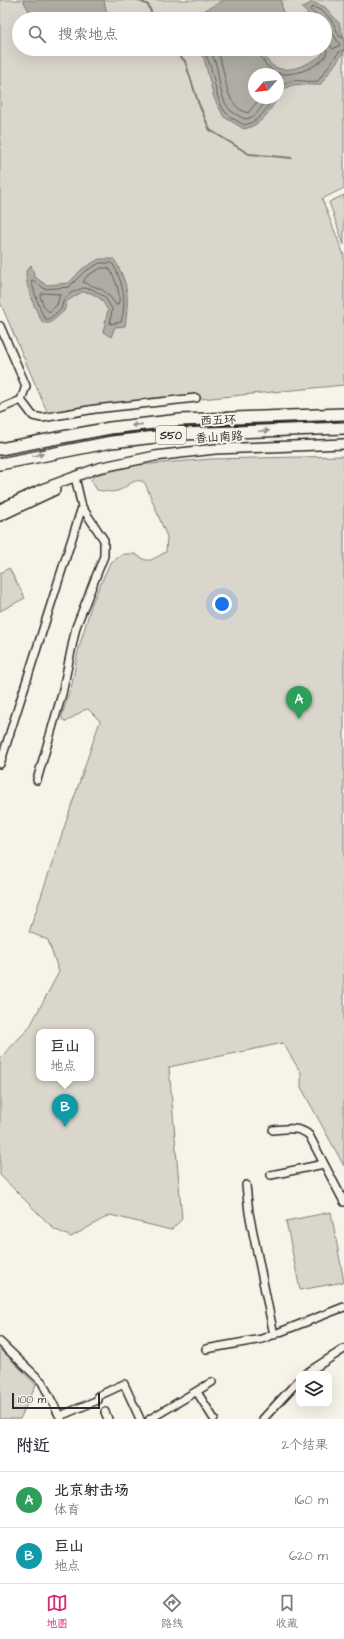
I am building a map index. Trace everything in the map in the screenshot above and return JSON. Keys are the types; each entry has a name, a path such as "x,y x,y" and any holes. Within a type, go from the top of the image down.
{"highway":[{"name":"西五环","path":"0,449 110,428 172,421 344,414"},
{"name":"西五环","path":"0,464 112,442 182,434 344,428"}],"main road":[{"name":"香山南路","path":"0,509 42,489 117,463 187,451 344,444"},
{"name":"香山南路","path":"0,516 63,487 75,477"}],"street":[{"path":"0,326 26,386 21,400 0,409"},
{"path":"21,400 33,416 42,418 95,408 196,398"},
{"path":"37,780 62,694 76,627 104,556 104,540 82,507 75,477"},
{"path":"0,764 82,507"},
{"path":"273,1130 297,1128 309,1135 344,1202"},
{"path":"271,1175 324,1164"},
{"path":"246,1185 250,1213 274,1335"},
{"path":"206,1349 262,1339 344,1307"},
{"path":"0,1342 42,1382 60,1418 98,1400 98,1396 124,1384 140,1419"},
{"path":"310,1371 344,1349"},
{"path":"150,1419 212,1382"},
{"path":"263,1419 296,1383"},
{"path":"197,1392 214,1419"}],"shaded area":[{"path":"0,0 344,0 344,188 322,199 344,255 344,385 48,414 0,302"},
{"path":"344,195 344,245 329,202"},
{"path":"344,456 344,1166 301,1087 301,1073 283,1043 169,1067 182,1219 171,1230 110,1215 71,1237 54,1229 0,1175 0,1058 29,1028 59,972 48,940 29,932 100,721 88,709 66,722 62,719 72,684 78,651 92,603 110,563 123,554 135,554 145,560 151,560 166,552 167,537 145,483 141,481 134,481 121,490 110,492 97,490 91,480 95,475 138,465 211,459"},
{"path":"9,568 25,598 0,611 0,573"},
{"path":"331,1212 344,1282 300,1290 286,1221"},
{"path":"0,1348 36,1385 20,1419 0,1419"}],"water":[{"path":"23,0 104,0 107,12 29,12"},
{"path":"224,0 281,0 283,12 202,12"},
{"path":"312,2 325,7 329,12 306,12 302,8"},
{"path":"332,15 339,23 344,40 344,52 320,85 302,84 291,86 284,90 284,69 297,68 320,56 332,56"},
{"path":"202,56 266,56 272,66 277,68 248,68 248,104 274,104 264,118 255,125 244,129 224,117 214,98 204,58"},
{"path":"99,259 114,259 123,276 127,291 125,326 115,327 111,337 103,332 108,310 101,299 91,293 82,292 67,301 64,311 50,323 43,323 34,305 27,285 26,271 31,265 35,277 46,285 69,283 82,269"}],"waterway":[{"path":"138,0 148,5 151,12"},
{"path":"180,56 185,61 198,102 210,130 249,154 292,158"}],"place":[{"name":"北京射击场","path":"299,719"},
{"name":"巨山","path":"65,1127"}]}
